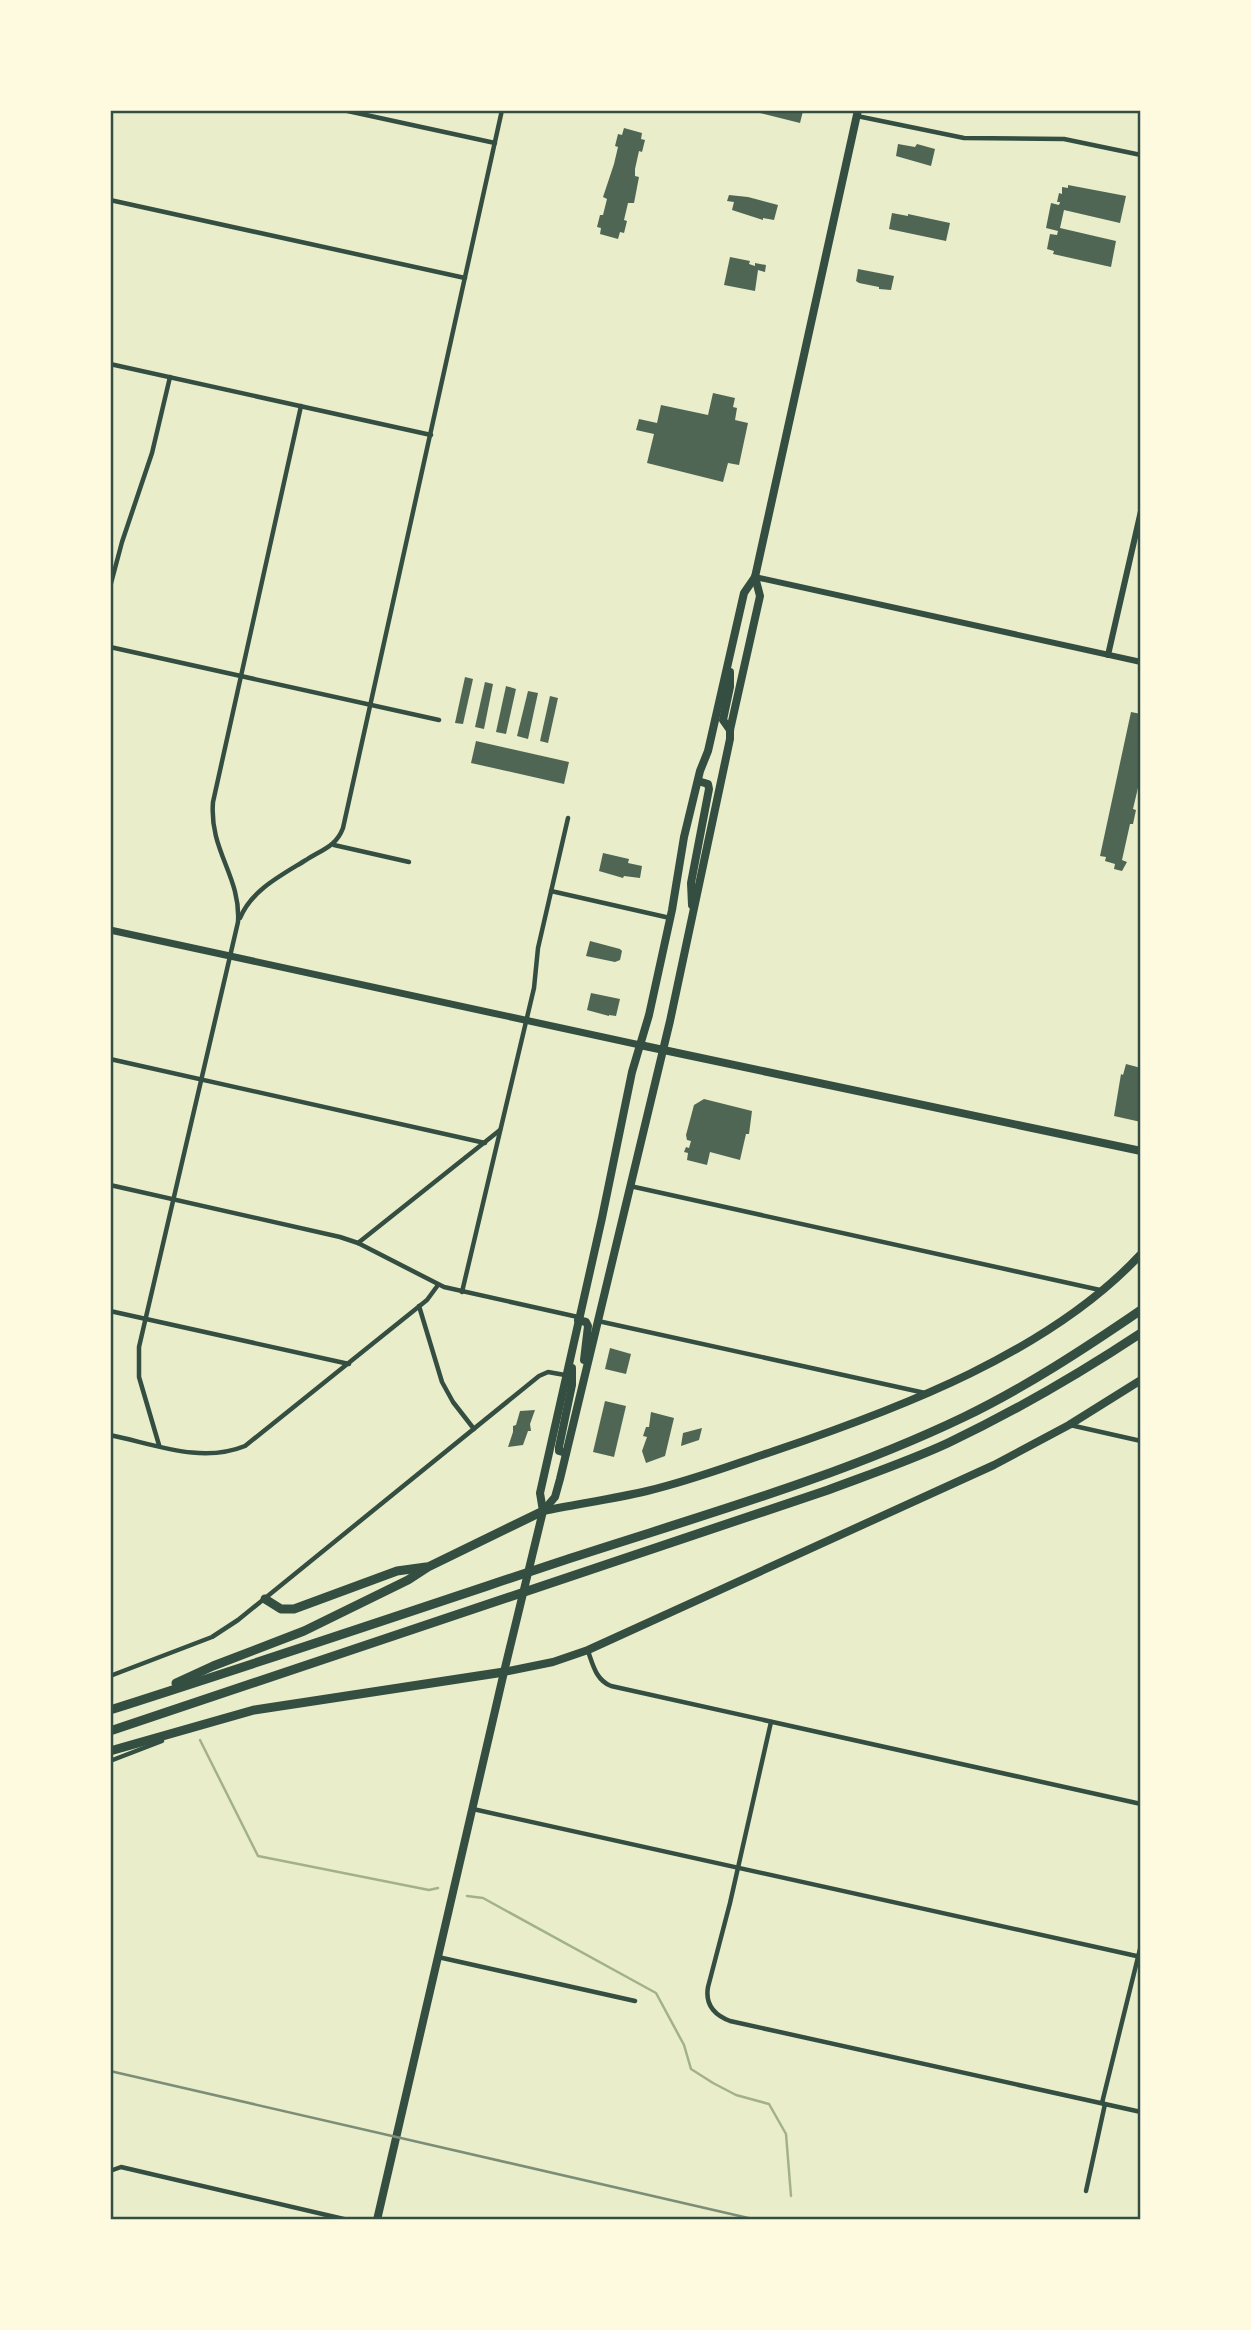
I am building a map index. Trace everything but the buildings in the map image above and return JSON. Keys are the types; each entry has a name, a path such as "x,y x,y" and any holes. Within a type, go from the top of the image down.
{"highway":[{"path":"110,1710 807,1480 882,1452 966,1416 1070,1359 1141,1310"},
{"path":"110,1731 828,1490 897,1464 948,1443 1070,1379 1141,1333"},
{"path":"139,1700 213,1666 304,1631 543,1511"},
{"path":"265,1599 281,1609 294,1609 397,1571 428,1567"},
{"path":"110,1751 254,1710 504,1672"}],"main road":[{"path":"377,2220 543,1511 540,1493 602,1219 627,1094 649,1016 684,837 708,751 744,593 755,577 857,113"},
{"path":"543,1511 555,1497 663,1049 760,596 755,577"},
{"path":"730,655 730,687 723,720 730,730"},
{"path":"693,915 691,883 709,789 706,783 698,781"},
{"path":"110,930 1141,1151"},
{"path":"543,1511 646,1492 684,1481 827,1433 926,1394 968,1374 1061,1322 1103,1291 1141,1254"},
{"path":"579,1319 588,1326 584,1380"},
{"path":"566,1453 559,1451 559,1447 572,1385 571,1351"},
{"path":"504,1672 553,1662 588,1650 994,1465 1069,1425 1141,1380"}],"street":[{"path":"343,110 495,144"},
{"path":"334,845 345,822 502,110"},
{"path":"857,113 964,138 1064,139 1141,155"},
{"path":"110,200 465,278"},
{"path":"110,364 431,435"},
{"path":"110,587 152,453 170,377"},
{"path":"159,1445 138,1372 138,1353 238,922 237,893 218,847 213,810 301,406"},
{"path":"1108,655 1141,511"},
{"path":"755,577 1141,662"},
{"path":"110,647 439,720"},
{"path":"463,1292 535,982 538,948 568,818"},
{"path":"238,922 250,900 260,890 307,858 334,845 409,862"},
{"path":"551,891 670,918"},
{"path":"110,1059 485,1143"},
{"path":"358,1243 501,1130"},
{"path":"110,1185 340,1237 358,1243 438,1285 579,1319"},
{"path":"629,1186 1103,1291"},
{"path":"110,1435 203,1454 225,1452 245,1446 427,1300 438,1285"},
{"path":"419,1306 442,1382 453,1402 474,1429"},
{"path":"110,1311 349,1364"},
{"path":"597,1321 926,1394"},
{"path":"110,1676 212,1637 239,1620 543,1373 548,1371 567,1376"},
{"path":"1069,1425 1141,1441"},
{"path":"588,1650 597,1675 611,1686 1141,1804"},
{"path":"771,1722 708,1987 707,2000 714,2011 730,2021 1141,2112"},
{"path":"110,1761 198,1726"},
{"path":"472,1808 1139,1957"},
{"path":"1086,2191 1141,1945"},
{"path":"438,1957 635,2001"},
{"path":"110,2171 121,2167 348,2220"}],"waterway":[{"path":"200,1740 258,1856 429,1890 438,1888"},
{"path":"467,1896 483,1898 656,1993 684,2045 691,2069 736,2095 769,2104 786,2134 791,2196"}],"railway":[{"path":"110,2071 757,2220"}]}
